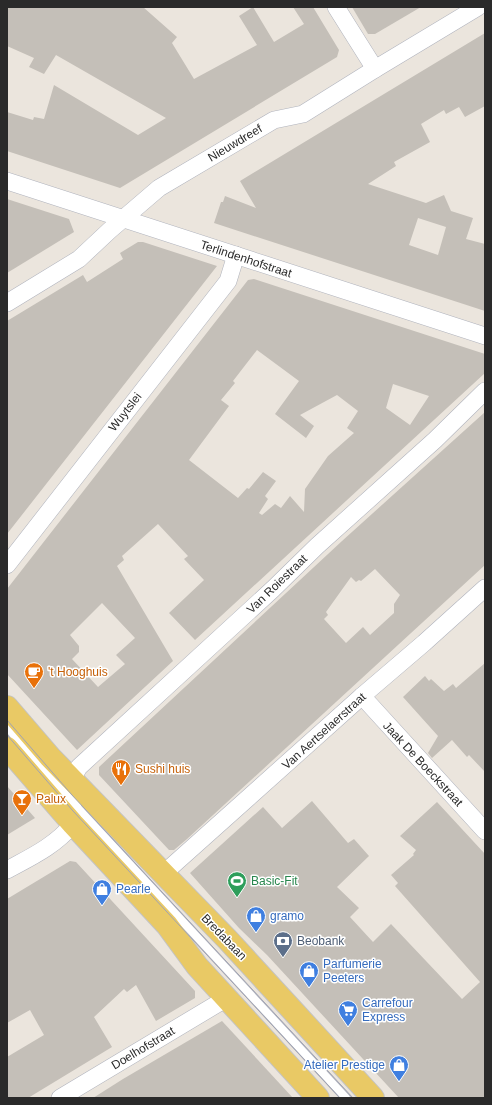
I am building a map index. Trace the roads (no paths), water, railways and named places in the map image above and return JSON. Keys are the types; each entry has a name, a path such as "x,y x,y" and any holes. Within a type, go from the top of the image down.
{"main road":[{"name":"Bredabaan","path":"7,707 50,757 227,939 373,1098"},
{"name":"Bredabaan","path":"7,748 73,814 167,925 197,966 318,1098"}],"street":[{"path":"336,7 375,69"},
{"name":"Nieuwdreef","path":"7,303 79,259 159,188 274,120 303,114 478,7"},
{"name":"Terlindenhofstraat","path":"7,181 485,336"},
{"name":"Wuytslei","path":"7,565 228,282 236,255"},
{"name":"Van Roiestraat","path":"72,779 79,767 267,595 317,546 435,440 485,391"},
{"name":"Van Aertselaerstraat","path":"163,874 485,588"},
{"name":"Jaak De Boeckstraat","path":"362,696 485,831"},
{"path":"7,870 52,845 64,835 73,814 72,779"},
{"name":"Doelhofstraat","path":"60,1098 227,998"}],"lane":[{"name":"Bredabaan","path":"7,728 73,814 346,1098"}],"tram line":[{"path":"7,720 72,795 353,1098"},
{"path":"7,735 73,811 340,1098"}],"place":[{"name":"'t Hooghuis","path":"34,689"},
{"name":"Sushi huis","path":"121,786"},
{"name":"Palux","path":"22,816"},
{"name":"Basic-Fit","path":"237,898"},
{"name":"Pearle","path":"102,906"},
{"name":"gramo","path":"256,933"},
{"name":"Beobank","path":"283,958"},
{"name":"Parfumerie Peeters","path":"309,988"},
{"name":"Carrefour Express","path":"348,1027"},
{"name":"Atelier Prestige","path":"399,1082"}]}
